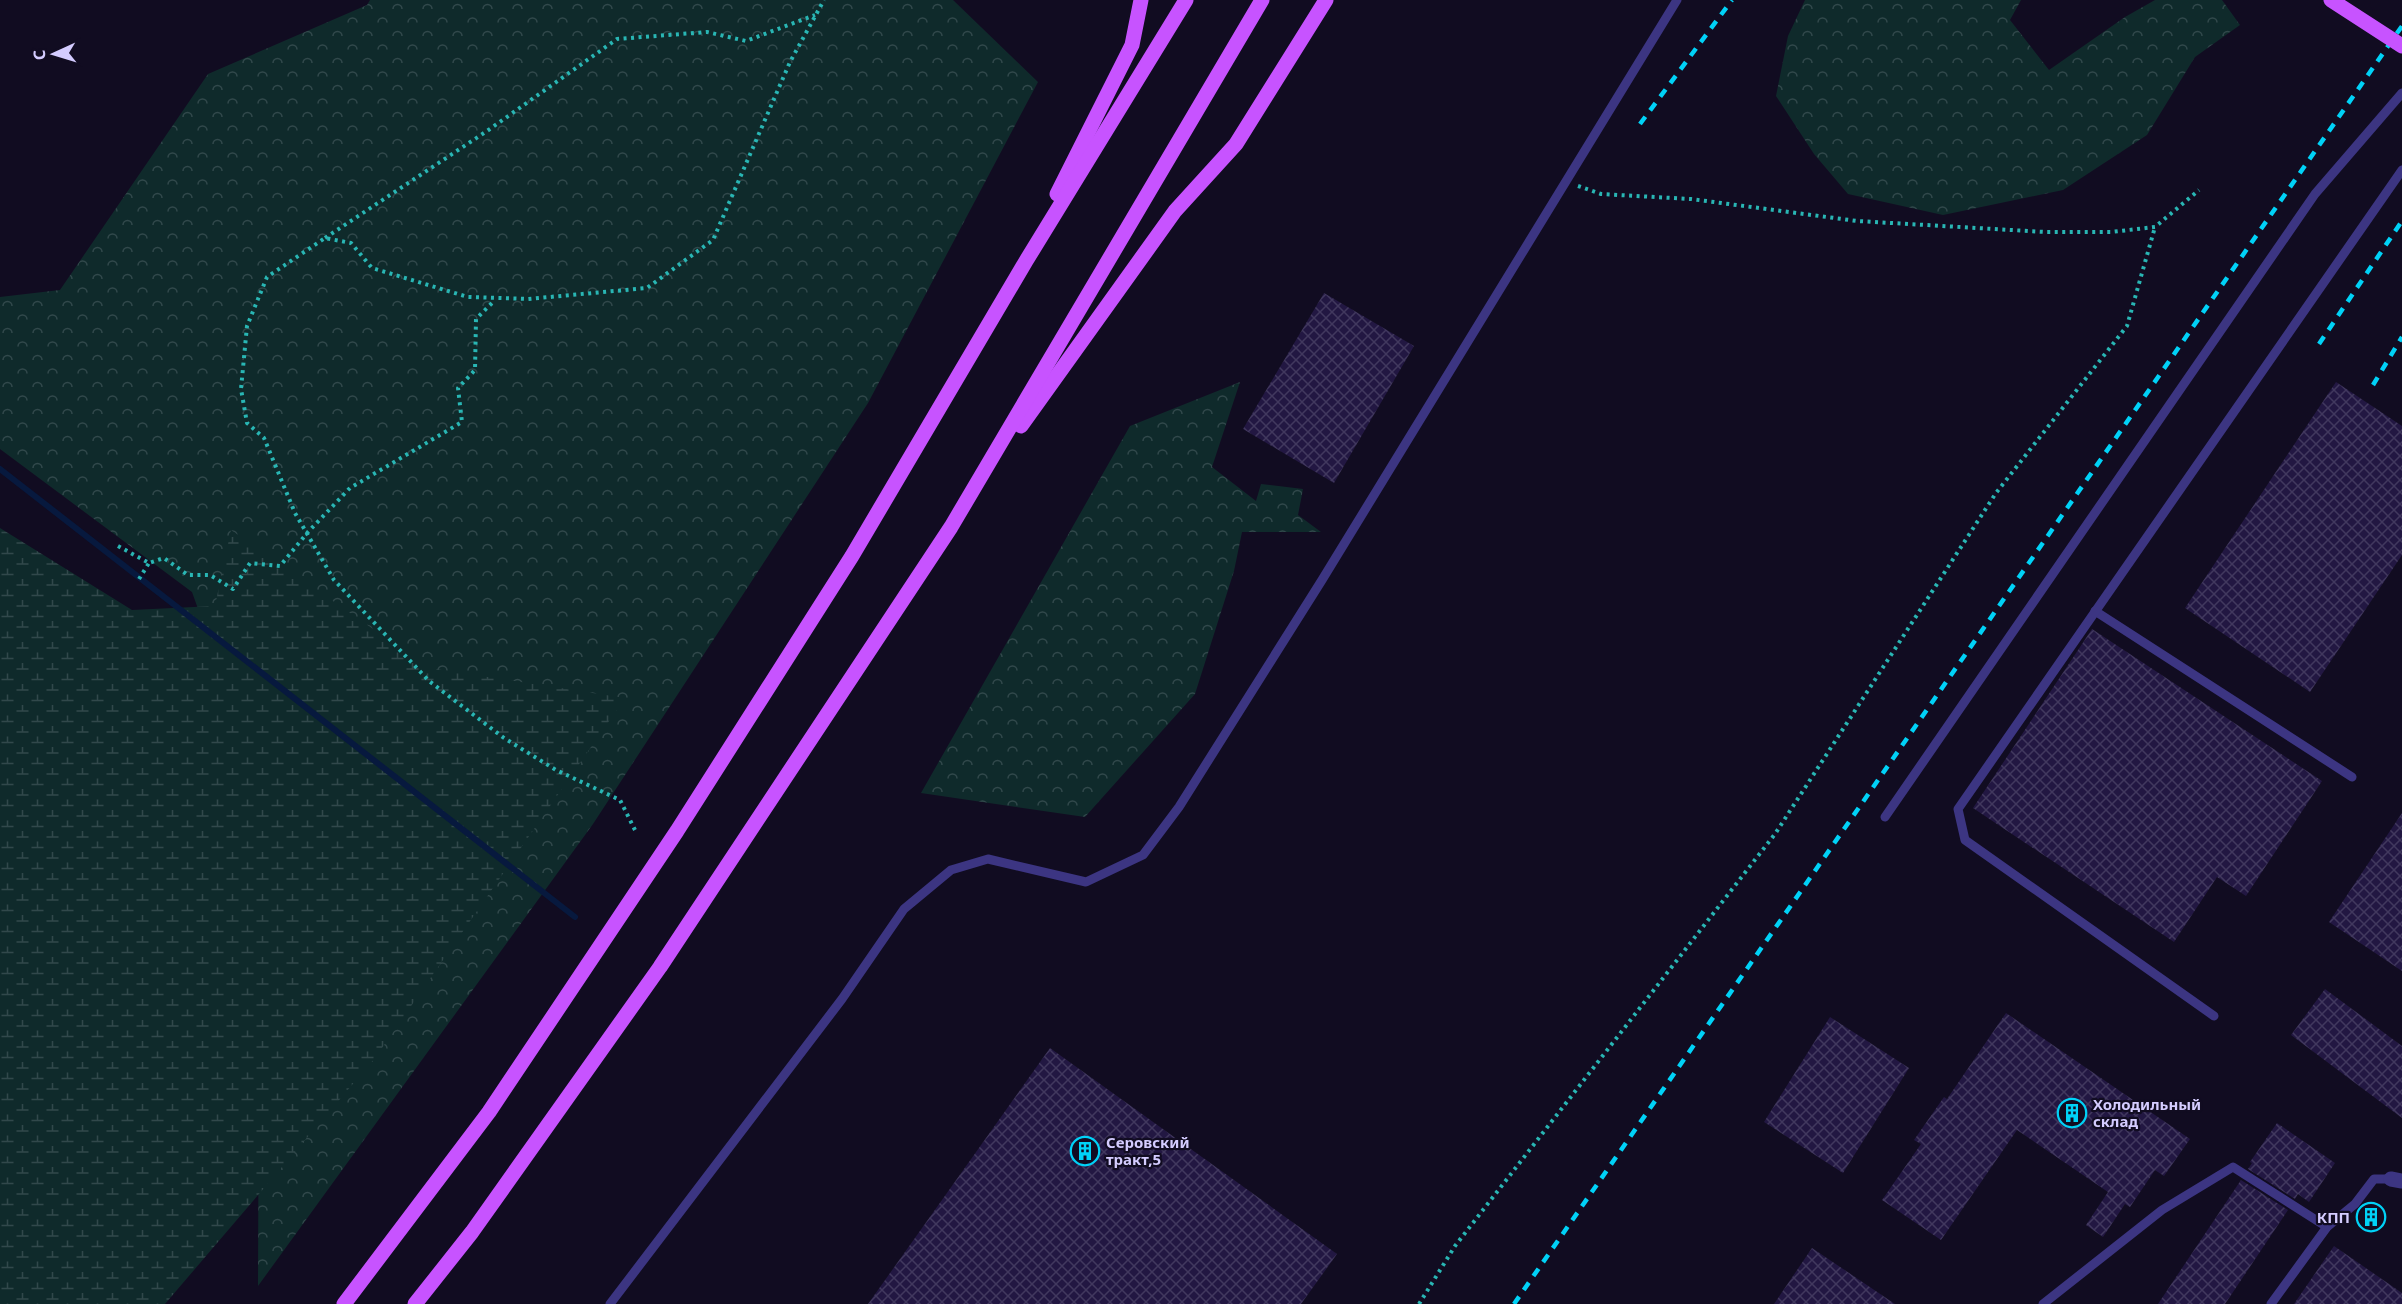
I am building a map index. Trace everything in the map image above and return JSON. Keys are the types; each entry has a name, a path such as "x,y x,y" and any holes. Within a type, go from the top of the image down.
{"main road":[{"path":"1026,261 1132,45 1141,0"},
{"path":"344,1304 489,1112 677,831 852,556 1026,261 1186,0"},
{"path":"951,527 1262,0"},
{"path":"415,1304 472,1232 660,967 951,527 1093,323 1175,211 1236,144 1326,0"},
{"path":"2331,0 2402,46"}],"lane":[{"path":"610,1304 842,999 904,909 951,870 988,859 1086,882 1143,855 1179,807 1322,580 1677,0"},
{"path":"1885,817 2315,194 2402,93"},
{"path":"2214,1016 1965,840 1958,809 2402,170"},
{"path":"2095,611 2352,777"},
{"path":"2043,1304 2162,1210 2233,1167 2327,1227"},
{"path":"2271,1304 2327,1227 2355,1204 2374,1179 2396,1180"}],"path":[{"path":"326,238 351,243 372,268 468,297 528,300 647,288 713,240 790,62 824,0"},
{"path":"635,830 620,800 556,770 504,738 429,681 334,580 295,513 264,438 247,423 241,389 247,326 267,277 487,131 617,39 707,32 746,41 815,15"},
{"path":"1565,181 1601,194 1691,199 1857,221 2045,232 2111,232 2155,226 2199,190"},
{"path":"1419,1304 1455,1246 1775,834 1996,493 2127,326 2155,226"},
{"path":"140,579 149,563 164,558 188,575 210,575 233,589 250,563 280,566 308,532 350,488 462,422 458,388 475,370 476,319 494,301"},
{"path":"118,546 149,563"}],"green space":[{"path":"370,0 953,0 1038,82 868,403 593,824 258,1286 259,1018 211,645 192,592 0,449 0,297 60,290 208,74 367,5"},
{"path":"1805,0 2021,0 2010,20 2049,70 2125,17 2155,0 2222,0 2240,25 2195,57 2147,135 2063,190 1943,215 1848,194 1814,154 1776,96 1788,36"},
{"path":"1240,382 1212,467 1256,501 1261,484 1303,489 1298,515 1321,532 1242,532 1234,571 1195,694 1085,817 921,793 1130,426"},
{"path":"0,528 132,610 215,606 231,530 429,668 625,698 375,1058 165,1304 0,1304"}],"building":[{"path":"1324,293 1414,346 1334,483 1243,429"},
{"path":"2336,382 2402,426 2402,555 2310,692 2185,608"},
{"path":"2092,629 2322,781 2246,896 2217,877 2174,942 1973,808"},
{"path":"2402,813 2402,971 2329,922"},
{"path":"2325,989 2402,1046 2402,1118 2291,1035"},
{"name":"Холодильный склад","path":"2006,1013 2190,1139 2164,1176 2155,1170 2130,1207 2125,1204 2103,1237 2086,1225 2108,1192 2017,1130 1941,1240 1882,1200 1921,1144 1914,1140 1944,1097 1947,1099"},
{"path":"1830,1017 1909,1068 1843,1173 1764,1122"},
{"name":"Серовский тракт,5","path":"1050,1048 1337,1254 1301,1304 868,1304"},
{"path":"2277,1123 2335,1163 2309,1202 2298,1194 2295,1199 2248,1169 2252,1163 2250,1162"},
{"path":"2241,1180 2288,1210 2225,1304 2158,1304"},
{"path":"2334,1246 2402,1293 2402,1304 2294,1304"},
{"path":"1812,1248 1895,1304 1774,1304"}],"waterway":[{"path":"0,469 575,917"}],"railway":[{"path":"1640,124 1732,0"},
{"path":"1514,1304 2402,26"},
{"path":"2319,344 2402,221"},
{"path":"2373,385 2402,337"}],"place":[{"name":"Холодильный склад","path":"2072,1113"},
{"name":"Серовский тракт,5","path":"1085,1151"},
{"name":"КПП","path":"2371,1217"}]}
